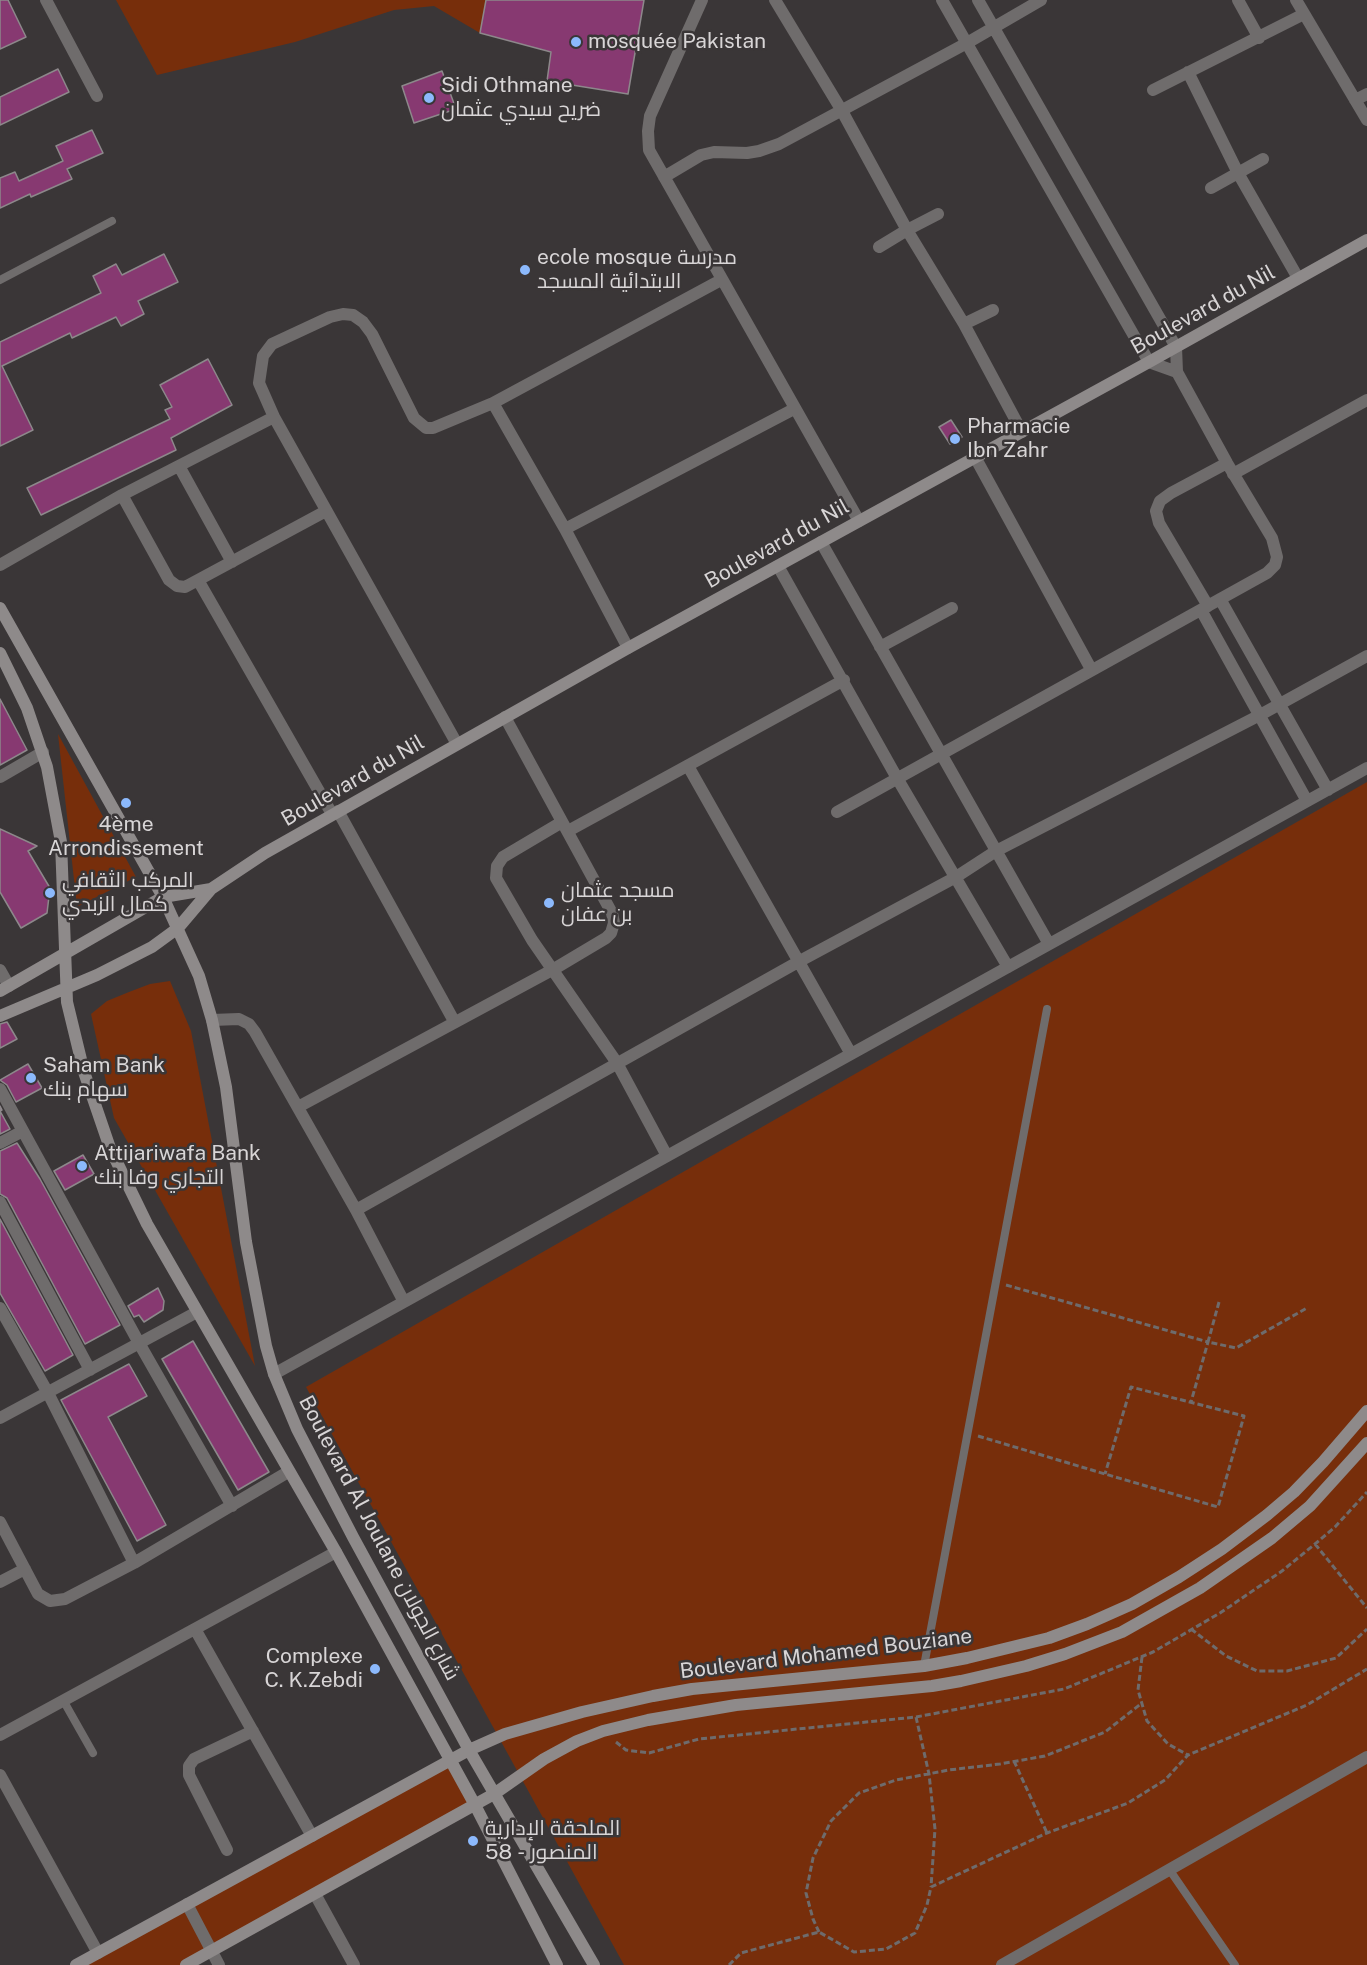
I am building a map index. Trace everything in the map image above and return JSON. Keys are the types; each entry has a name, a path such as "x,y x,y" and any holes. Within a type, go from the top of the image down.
{"street":[{"path":"46,0 97,96"},
{"path":"702,0 650,116 649,150 859,521"},
{"path":"775,0 842,111 908,230 964,324 1022,432"},
{"path":"942,0 1149,362 1177,372"},
{"path":"837,812 1091,669 1268,573 1275,565 1277,557 1272,538 1177,372 1176,347 978,0"},
{"path":"664,177 701,155 714,152 747,153 779,144 967,43 1041,0"},
{"path":"1238,0 1259,38"},
{"path":"1296,0 1367,120"},
{"path":"1153,90 1304,14"},
{"path":"1188,72 1238,173 1298,278"},
{"path":"1355,100 1367,93"},
{"path":"1211,188 1263,159"},
{"path":"879,247 938,214"},
{"name":"Boulevard du Nil","path":"0,1016 124,962 152,947 178,928 211,888 265,853 628,648 1367,240"},
{"path":"457,744 274,417 259,383 263,356 272,344 330,317 342,314 353,315 363,322 372,334 408,408 419,424 426,428 443,425 493,403 721,280"},
{"path":"964,324 993,310"},
{"path":"1307,801 1159,523 1156,511 1160,501 1171,493 1230,468 1367,400"},
{"path":"493,403 565,529 628,648"},
{"path":"565,529 794,409"},
{"path":"0,565 122,495 274,417"},
{"path":"975,458 1091,669"},
{"path":"179,466 232,562"},
{"path":"122,495 169,580 177,586 184,587 326,511"},
{"path":"821,542 1049,944"},
{"path":"778,566 897,778 1008,967"},
{"path":"198,580 454,1021"},
{"path":"1221,599 1328,790"},
{"name":"Boulevard Al Joulane شارع الجولان","path":"0,608 163,897 199,976 212,1020 226,1087 253,1287 266,1346 274,1374 307,1450 494,1794 594,1965"},
{"path":"880,647 952,608"},
{"name":"Boulevard Al Joulane شارع الجولان","path":"0,653 27,708 43,752 52,788 61,843 64,953 70,1017 84,1072 110,1148 143,1217 336,1552 475,1804 557,1965"},
{"path":"356,1210 798,962 956,877 996,851 1260,715 1367,656"},
{"path":"667,1156 617,1063 532,940 496,878 497,866 503,857 688,766 843,680"},
{"path":"298,1107 554,969 606,939 613,927 612,913 505,717"},
{"path":"0,777 43,752"},
{"path":"688,766 850,1054"},
{"path":"274,1374 1366,770"},
{"name":"Boulevard du Nil","path":"4,989 163,897 211,888"},
{"path":"0,970 4,989"},
{"path":"212,1020 239,1019 249,1024 356,1210 404,1302"},
{"path":"0,1089 139,1343 232,1506"},
{"path":"0,1143 23,1131"},
{"path":"0,1202 90,1370"},
{"path":"0,1308 48,1393 134,1563"},
{"path":"0,1418 197,1312"},
{"name":"Boulevard Mohamed Bouziane","path":"76,1965 490,1740 548,1721 692,1689 924,1665 967,1658 1049,1638 1132,1604 1214,1554 1267,1515 1294,1492 1323,1462 1367,1411"},
{"name":"Boulevard Mohamed Bouziane","path":"186,1965 494,1794 544,1759 577,1741 603,1731 685,1713 736,1705 932,1686 1026,1666 1122,1632 1200,1588 1239,1563 1281,1531 1317,1499 1367,1443"},
{"path":"0,1521 38,1594 50,1601 65,1599 134,1563 288,1472"},
{"path":"0,1735 336,1552"},
{"path":"0,1582 26,1569"},
{"path":"195,1629 312,1836"},
{"path":"227,1850 189,1775 189,1766 194,1759 253,1731"},
{"path":"1002,1965 1367,1757"},
{"path":"0,1775 98,1953"},
{"path":"315,1894 354,1965"},
{"path":"187,1904 219,1965"}],"lane":[{"path":"0,280 112,221"},
{"path":"924,1665 1047,1009"},
{"path":"63,1700 93,1753"},
{"path":"1169,1869 1234,1965"}],"path":[{"path":"996,1282 1236,1348 1307,1308"},
{"path":"1191,1402 1219,1302"},
{"path":"967,1433 1105,1474 1218,1507 1244,1416 1131,1387 1105,1474"},
{"path":"1315,1544 1367,1608"},
{"path":"1191,1629 1226,1656 1257,1671 1287,1671 1336,1658 1367,1629"},
{"path":"1142,1657 1137,1690 1147,1721 1168,1744 1188,1755"},
{"path":"931,1887 1047,1833 1128,1803 1165,1780 1188,1755 1307,1705 1367,1669"},
{"path":"916,1717 928,1773 934,1829 931,1887 927,1905 915,1933 886,1949 854,1952 819,1932 806,1893 813,1858 831,1821 859,1793 896,1780 928,1773 1045,1756 1105,1732 1142,1703"},
{"path":"1014,1761 1047,1833"},
{"path":"729,1965 741,1953 819,1932"}],"shaded area":[{"path":"116,0 486,0 480,33 434,6 394,10 295,42 157,75"},
{"path":"58,734 136,877 77,907"},
{"path":"1367,782 1367,1965 624,1965 306,1387"},
{"path":"170,981 191,1031 255,1366 114,1118 91,1014 107,1001 150,984"},
{"path":"450,1761 475,1805 186,1965 76,1965"}],"building":[{"path":"0,0 8,0 26,37 0,49"},
{"name":"mosquée Pakistan","path":"486,0 644,0 628,94 547,81 551,52 480,33"},
{"path":"58,69 69,92 0,125 0,97"},
{"name":"Sidi Othmane ضريح سيدي عثمان","path":"442,71 456,109 414,123 402,86"},
{"path":"92,130 103,153 67,169 72,179 0,208 0,178 15,172 19,181 63,161 56,146"},
{"path":"164,254 178,282 138,301 144,314 121,326 116,317 72,338 70,333 2,366 33,430 0,446 0,342 101,293 93,276 116,264 122,275"},
{"path":"208,359 232,405 171,438 176,450 41,515 27,488 170,419 165,410 172,407 160,385"},
{"path":"951,420 962,437 950,444 939,427"},
{"path":"0,699 27,750 0,765"},
{"path":"0,829 37,846 28,851 50,888 47,913 21,928 0,892"},
{"path":"7,1022 17,1039 0,1048 0,1024"},
{"path":"28,1064 42,1088 16,1102 7,1085 0,1080"},
{"path":"0,1111 10,1129 0,1134"},
{"path":"17,1143 40,1179 120,1325 85,1344 7,1198 0,1194 0,1151"},
{"path":"83,1155 94,1174 65,1190 54,1171"},
{"path":"0,1219 73,1355 45,1371 0,1293"},
{"path":"158,1288 164,1301 163,1310 144,1322 139,1315 134,1317 128,1306"},
{"path":"193,1341 269,1472 238,1490 162,1359"},
{"path":"129,1364 147,1396 108,1417 166,1525 137,1541 61,1400"}],"place":[{"name":"mosquée Pakistan","path":"576,42"},
{"name":"Sidi Othmane ضريح سيدي عثمان","path":"429,98"},
{"name":"ecole mosque مدرسة الابتدائية المسجد","path":"525,270"},
{"name":"Pharmacie Ibn Zahr","path":"955,439"},
{"name":"4ème Arrondissement","path":"126,803"},
{"name":"المركب الثقافي كمال الزبدي","path":"50,893"},
{"name":"مسجد عثمان بن عفان","path":"549,903"},
{"name":"Saham Bank سهام بنك","path":"31,1078"},
{"name":"Attijariwafa Bank التجاري وفا بنك","path":"82,1166"},
{"name":"Complexe C. K.Zebdi","path":"375,1669"},
{"name":"الملحقة الإدارية 58 - المنصور","path":"473,1841"}]}
